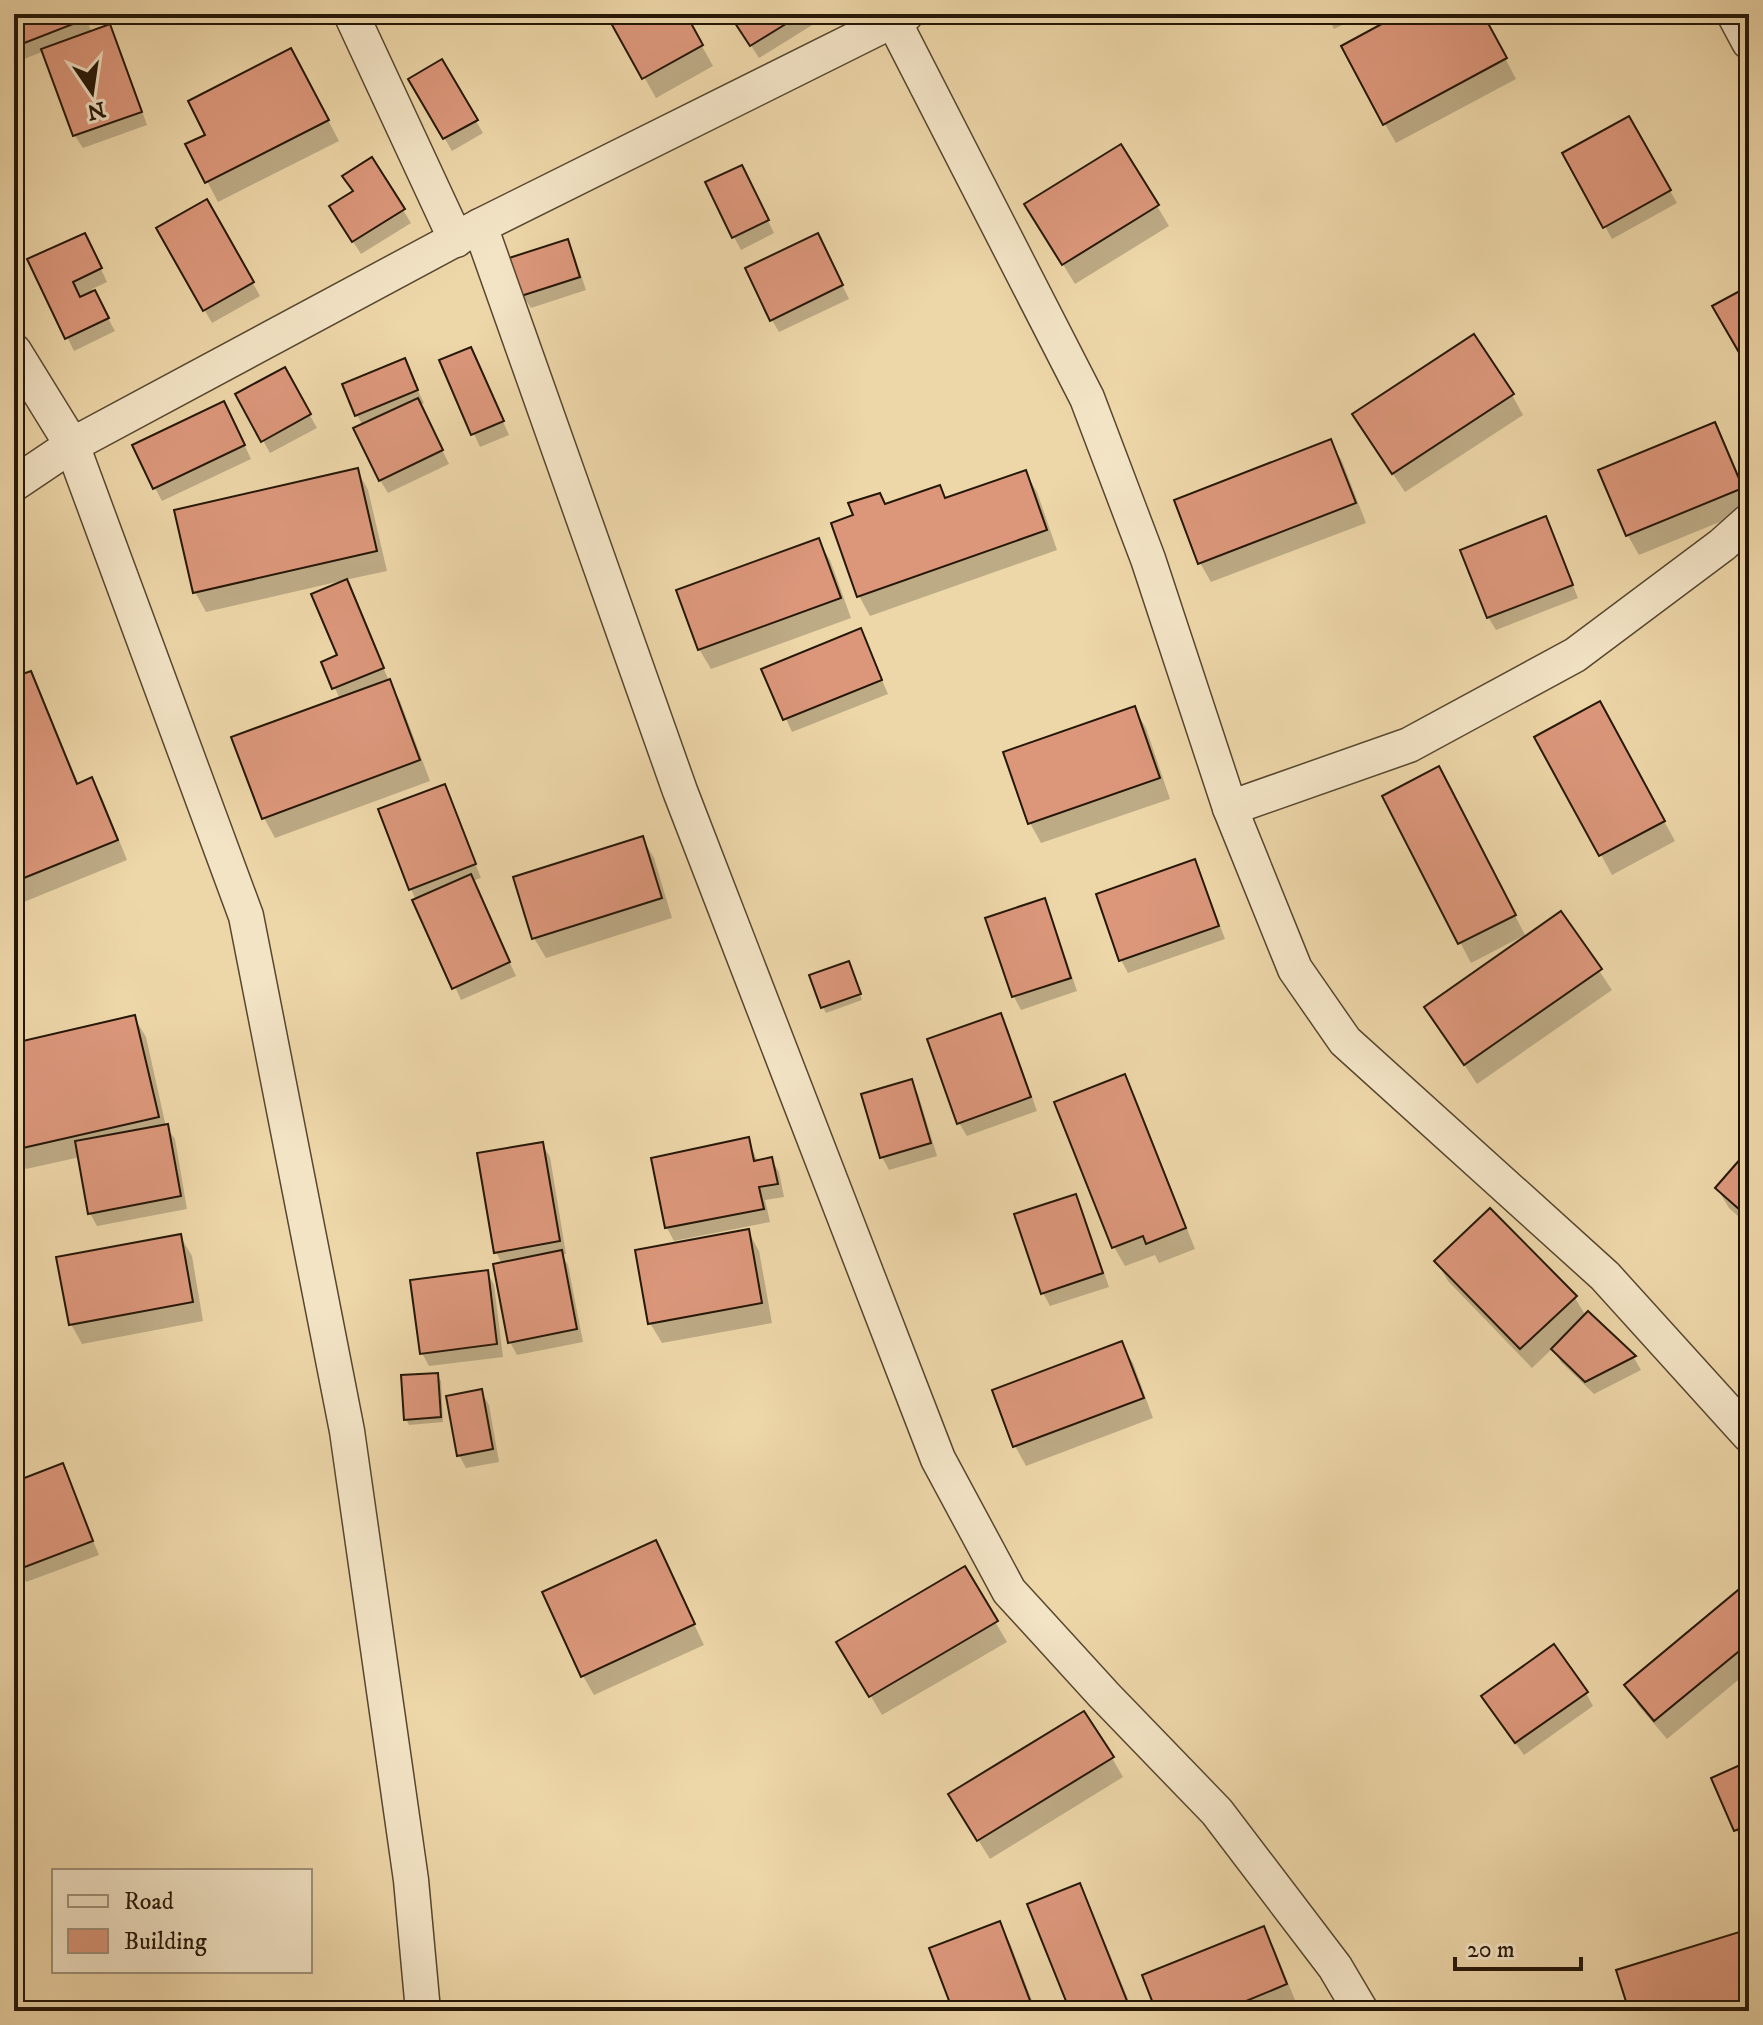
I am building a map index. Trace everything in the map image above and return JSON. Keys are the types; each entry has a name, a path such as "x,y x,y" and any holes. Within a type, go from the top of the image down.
{"street":[{"path":"351,14 468,233 938,1459 1009,1591 1217,1812 1335,1967 1361,2011"},
{"path":"1734,14 1749,42"},
{"path":"14,484 72,445 468,233 897,16 1087,398 1148,559 1230,808 1295,969 1345,1041 1605,1276 1749,1435"},
{"path":"14,351 72,445 246,916 347,1431 409,1864 423,2011"},
{"path":"1230,808 1409,745 1575,655 1722,545 1749,521"}],"building":[{"path":"14,14 84,14 86,19 14,47"},
{"path":"606,14 686,14 703,45 642,79"},
{"path":"743,14 802,14 750,46 733,20"},
{"path":"1400,14 1483,14 1507,58 1383,125 1341,46"},
{"path":"110,24 142,112 73,136 41,49"},
{"path":"291,48 329,120 205,183 185,144 205,135 188,101"},
{"path":"442,59 478,120 443,139 408,79"},
{"path":"1629,116 1671,190 1603,228 1562,153"},
{"path":"1121,144 1159,205 1062,265 1024,204"},
{"path":"372,157 405,209 352,242 329,206 353,191 342,176"},
{"path":"742,165 769,220 732,238 705,182"},
{"path":"207,199 254,282 203,311 156,228"},
{"path":"85,233 102,268 73,282 80,297 95,290 109,318 65,339 27,259"},
{"path":"818,233 843,285 770,321 745,268"},
{"path":"568,239 580,277 521,296 509,258"},
{"path":"1749,286 1749,358 1744,361 1712,306"},
{"path":"1474,334 1514,394 1392,474 1352,414"},
{"path":"471,347 504,421 471,435 439,360"},
{"path":"405,358 418,390 355,416 342,384"},
{"path":"285,367 311,414 261,442 235,394"},
{"path":"418,398 443,450 379,481 353,428"},
{"path":"224,401 245,445 153,489 132,445"},
{"path":"1715,422 1743,488 1626,536 1598,470"},
{"path":"1331,439 1356,503 1198,564 1174,500"},
{"path":"358,468 377,551 193,593 174,510"},
{"path":"1026,470 1047,530 857,597 831,523 853,515 848,503 880,493 885,504 940,485 945,498"},
{"path":"1546,516 1573,585 1487,618 1460,550"},
{"path":"819,538 841,598 698,650 676,590"},
{"path":"347,579 384,668 332,689 321,662 337,655 311,594"},
{"path":"861,628 882,680 783,720 761,669"},
{"path":"31,671 77,784 92,777 118,840 14,882 14,677"},
{"path":"390,679 420,760 262,819 231,737"},
{"path":"1600,701 1665,821 1599,856 1534,737"},
{"path":"1135,706 1160,778 1028,824 1003,752"},
{"path":"1439,766 1516,915 1458,944 1382,796"},
{"path":"445,784 476,864 409,890 378,809"},
{"path":"643,836 662,898 532,939 513,877"},
{"path":"1195,859 1219,926 1119,961 1096,894"},
{"path":"471,874 510,962 452,989 412,900"},
{"path":"1045,898 1071,978 1012,997 985,918"},
{"path":"1561,911 1602,969 1464,1065 1424,1007"},
{"path":"849,961 861,994 821,1008 809,975"},
{"path":"1001,1013 1031,1097 957,1124 927,1039"},
{"path":"135,1015 159,1117 14,1150 14,1043"},
{"path":"1125,1074 1186,1228 1146,1244 1143,1236 1112,1248 1054,1102"},
{"path":"912,1079 931,1143 880,1158 861,1094"},
{"path":"168,1124 181,1196 88,1214 75,1141"},
{"path":"749,1137 754,1161 772,1157 778,1184 759,1187 764,1209 665,1228 651,1158"},
{"path":"543,1142 560,1241 494,1253 477,1153"},
{"path":"1749,1149 1749,1218 1715,1188"},
{"path":"1076,1194 1103,1273 1041,1294 1014,1214"},
{"path":"1490,1208 1577,1296 1520,1349 1434,1261"},
{"path":"749,1229 762,1303 648,1324 635,1250"},
{"path":"181,1234 193,1302 69,1325 56,1257"},
{"path":"562,1250 577,1329 508,1343 493,1264"},
{"path":"488,1270 497,1344 420,1354 410,1280"},
{"path":"1588,1311 1636,1356 1585,1382 1551,1349"},
{"path":"1122,1341 1144,1398 1013,1447 992,1390"},
{"path":"438,1373 441,1417 404,1420 401,1375"},
{"path":"482,1389 493,1449 457,1456 446,1396"},
{"path":"63,1463 93,1541 17,1570 14,1562 14,1482"},
{"path":"656,1540 695,1624 581,1677 542,1592"},
{"path":"965,1566 998,1621 869,1697 836,1642"},
{"path":"1749,1581 1749,1643 1654,1721 1624,1685"},
{"path":"1554,1644 1588,1692 1515,1743 1481,1696"},
{"path":"1084,1711 1114,1757 977,1841 948,1794"},
{"path":"1749,1761 1749,1825 1734,1831 1711,1778"},
{"path":"1080,1883 1131,2011 1070,2011 1027,1904"},
{"path":"1000,1921 1034,2011 953,2011 929,1948"},
{"path":"1264,1926 1287,1984 1222,2011 1156,2011 1142,1975"},
{"path":"1749,1929 1749,2003 1722,2011 1629,2011 1616,1970"}]}
